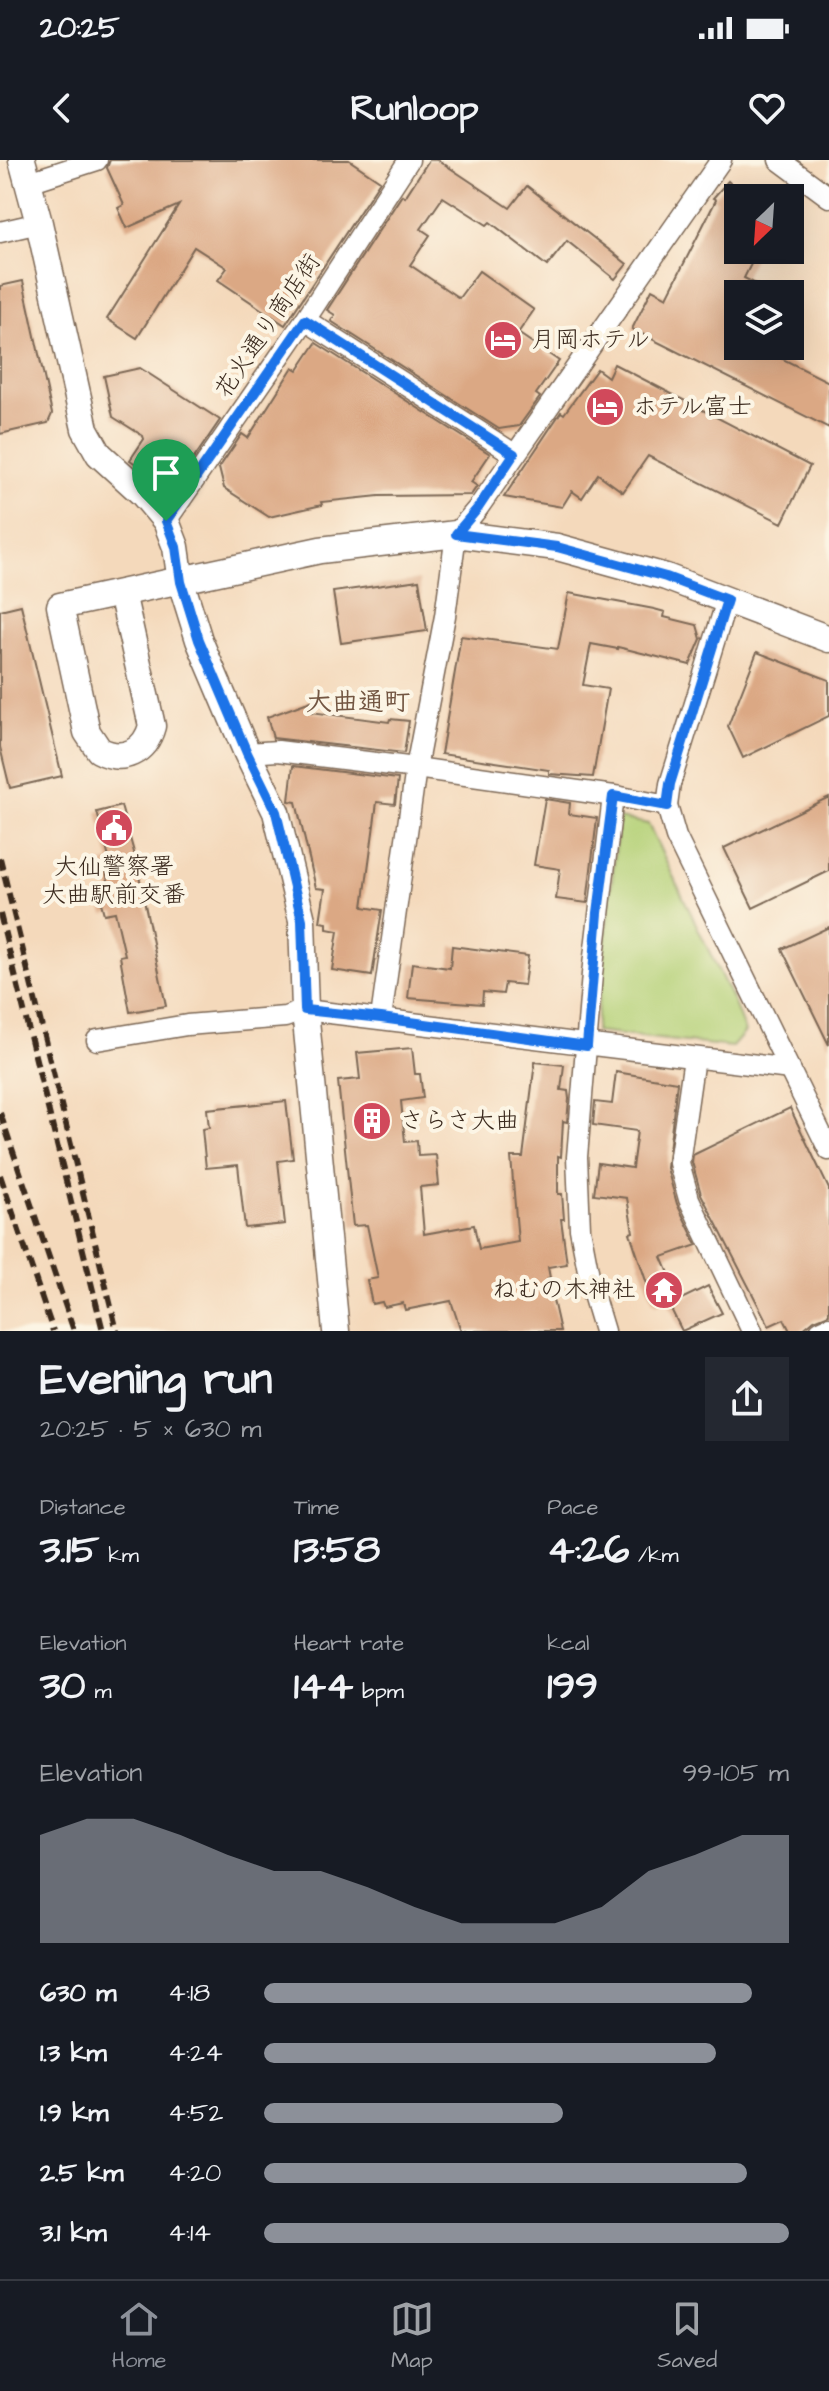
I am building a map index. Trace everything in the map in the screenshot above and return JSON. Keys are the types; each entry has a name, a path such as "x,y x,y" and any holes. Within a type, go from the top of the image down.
{"street":[{"path":"97,160 25,171 85,429 99,454 143,494 166,521 176,547 181,582 199,640 276,812 302,920 305,1010 336,1331"},
{"name":"花火通り商店街","path":"166,521 305,320 409,160"},
{"path":"381,1018 416,768 445,616 456,534 478,508 721,160"},
{"path":"779,160 829,197"},
{"path":"0,232 39,223"},
{"path":"305,320 514,454"},
{"path":"122,593 152,726 149,738 141,748 120,756 99,750 87,732 60,606 320,550 456,534 557,547 666,577 829,639"},
{"path":"727,600 670,784 667,806 676,837 829,1150"},
{"path":"247,753 278,751 416,768 667,806"},
{"path":"604,1331 592,1291 580,1229 577,1157 596,928 613,796"},
{"path":"97,1040 187,1025 285,1017 305,1010 790,1069"},
{"path":"694,1058 679,1163 689,1199 752,1331"},
{"path":"820,1331 829,1327"}],"green space":[{"path":"619,818 648,824 745,1032 732,1047 595,1032"}],"building":[{"path":"110,160 349,160 380,181 285,325 218,280 227,268 194,247 137,338 107,319 179,205 127,228 118,208 124,205 107,168"},
{"path":"429,160 438,160 510,208 527,186 627,264 615,279 567,241 547,266 490,222 487,225 443,197 421,229 430,235 410,265 459,298 479,271 534,310 518,333 559,361 536,394 540,397 519,426 499,429 331,321 335,315 327,310 402,195 405,197"},
{"path":"724,186 724,264 751,264 744,278 748,280 724,280 724,360 785,360 829,382 829,428 632,329 652,289 667,297 716,200 713,198"},
{"path":"23,281 52,414 48,423 0,434 0,286"},
{"path":"316,343 490,454 471,482 477,486 471,495 379,496 321,502 322,505 269,517 224,488 219,468 242,434 248,438 293,367 298,370"},
{"path":"614,364 810,466 782,523 648,456 623,492 598,474 582,498 572,491 562,507 504,497 561,412 564,414 597,369 608,377"},
{"path":"140,368 220,420 192,461 182,463 168,455 155,477 130,460 144,439 113,417 104,376"},
{"path":"419,580 427,631 341,643 333,592"},
{"path":"569,593 654,609 665,612 664,617 697,625 701,639 690,665 618,647 591,644 583,685 608,689 593,777 549,774 549,770 441,754 461,636 558,649"},
{"path":"21,605 62,776 10,788 0,747 0,610"},
{"path":"757,652 829,680 829,716 743,758 728,726"},
{"path":"311,701 310,712 389,722 390,719 409,721 404,753 273,738 267,717"},
{"path":"293,766 398,779 395,804 377,802 363,907 382,910 372,976 332,970 338,931 327,929 327,923 320,922 325,889 316,888 296,802 289,801"},
{"path":"829,797 829,871 753,908 724,848"},
{"path":"545,799 570,803 569,814 597,818 587,903 556,899 560,869 534,865"},
{"path":"121,806 135,856 166,1006 130,1012 120,956 125,955 115,912 104,914 99,895 111,893 104,863 110,862 97,812"},
{"path":"829,927 829,1045 782,949"},
{"path":"452,946 528,956 524,985 505,983 503,994 483,992 482,1004 408,998 412,963 450,968"},
{"path":"412,1048 415,1074 420,1074 423,1098 401,1101 405,1142 417,1141 418,1156 436,1155 439,1185 420,1187 424,1234 474,1225 479,1249 518,1242 511,1157 523,1157 535,1062 564,1065 561,1090 568,1091 569,1099 567,1122 563,1121 561,1157 558,1156 558,1194 562,1194 564,1219 561,1219 567,1264 548,1267 560,1331 461,1331 451,1301 405,1310 403,1303 384,1307 382,1302 372,1304 367,1280 378,1278 367,1225 353,1226 338,1081 360,1079 357,1053"},
{"path":"616,1072 677,1082 667,1168 677,1204 697,1245 662,1257 678,1294 656,1304 630,1233 633,1232 627,1198 594,1194 598,1163 632,1168 637,1131 593,1125 595,1102 612,1104"},
{"path":"286,1101 293,1159 278,1161 285,1224 245,1228 238,1165 206,1168 202,1129 209,1128 207,1109"},
{"path":"790,1108 829,1189 829,1314 814,1320 801,1331 790,1331 784,1319 769,1326 701,1194 692,1162 693,1155"},
{"path":"708,1286 722,1313 682,1331 669,1305"}],"railway":[{"path":"0,858 117,1331"},
{"path":"0,914 103,1331"},
{"path":"0,1113 74,1331"},
{"path":"0,1175 53,1331"}],"place":[{"name":"月岡ホテル","path":"503,340"},
{"name":"ホテル富士","path":"605,407"},
{"name":"大仙警察署 大曲駅前交番","path":"114,828"},
{"name":"さらさ大曲","path":"372,1121"},
{"name":"ねむの木神社","path":"664,1290"}],"district":[{"name":"大曲通町","path":"358,702"}],"route":[{"path":"305,320 514,454 478,508 456,534 557,547 666,577 727,600 670,784 667,806 613,796 598,913 587,1046 305,1010 302,920 276,812 199,640 181,582 176,547 166,521 305,320"}]}
